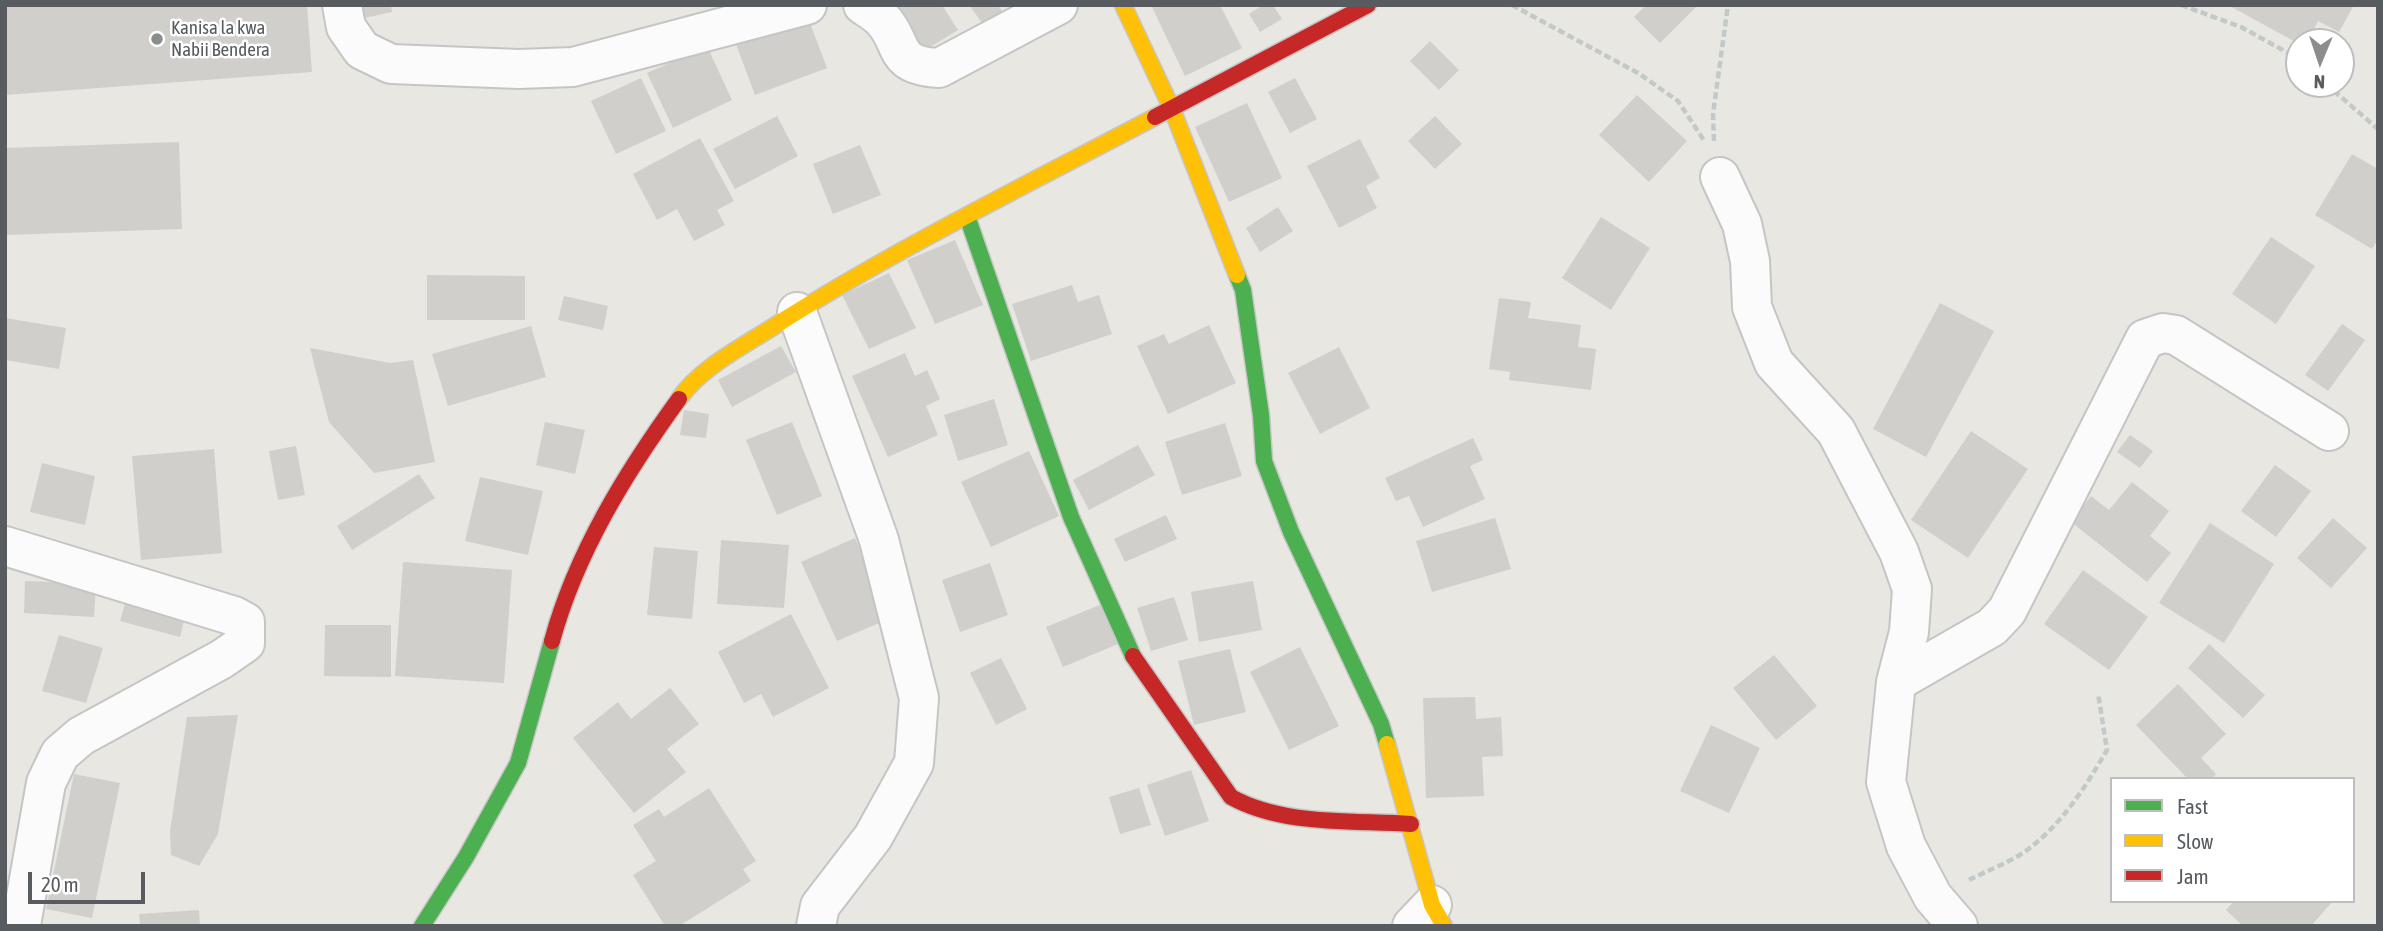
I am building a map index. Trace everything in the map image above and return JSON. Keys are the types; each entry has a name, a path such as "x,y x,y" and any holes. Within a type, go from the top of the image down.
{"street":[{"path":"342,5 346,27 362,50 391,64 519,69 573,67 807,5"},
{"path":"863,5 883,19 898,50 918,67 939,68 1058,5"},
{"path":"1123,5 1172,109 1243,290 1261,415 1264,461 1291,532 1381,724 1411,824 1430,919"},
{"path":"422,926 466,857 519,763 562,603 631,465 685,390 727,357 855,275 1368,5"},
{"path":"1720,177 1742,224 1750,261 1752,307 1774,363 1836,431 1899,552 1912,589 1909,632 1896,682 1886,782 1906,846 1933,897 1958,926"},
{"path":"967,216 1076,529 1135,660 1209,768 1231,797 1251,808 1291,816 1411,824"},
{"path":"797,312 878,540 919,698 914,763 873,837 820,906 816,926"},
{"path":"1896,682 1992,627 2007,611 2145,339 2163,333 2176,335 2329,431"},
{"path":"5,546 234,616 245,622 247,632 245,643 222,659 80,736 60,754 46,783 22,925 5,924"}],"path":[{"path":"1513,5 1638,73 1678,101 1700,130 1720,177"},
{"path":"1720,177 1713,114 1728,5"},
{"path":"2181,5 2241,27 2285,51"},
{"path":"2342,98 2378,130"},
{"path":"1933,897 2029,849 2066,813 2107,750 2098,693"}],"building":[{"name":"Kanisa la kwa Nabii Bendera","path":"5,5 307,5 312,72 5,95"},
{"path":"361,5 391,5 392,12 365,18"},
{"path":"893,5 942,5 958,30 922,52"},
{"path":"969,5 998,5 1002,11 983,24"},
{"path":"1151,5 1220,5 1242,48 1185,76"},
{"path":"1263,5 1273,5 1282,19 1260,32 1249,14"},
{"path":"1646,5 1698,5 1660,43 1634,17"},
{"path":"2228,5 2354,5 2341,28 2331,28 2318,21 2314,28 2285,28 2285,36"},
{"path":"808,18 827,68 755,95 736,44"},
{"path":"1430,41 1459,70 1439,90 1410,61"},
{"path":"707,46 732,100 673,128 647,73"},
{"path":"641,78 666,131 616,154 591,101"},
{"path":"1295,78 1317,119 1290,133 1268,92"},
{"path":"1637,95 1687,141 1649,182 1599,135"},
{"path":"1247,103 1282,178 1229,202 1195,127"},
{"path":"777,116 798,156 735,189 713,149"},
{"path":"1435,116 1462,144 1435,169 1408,141"},
{"path":"700,138 734,201 717,210 725,225 694,241 677,209 657,220 633,174"},
{"path":"1360,139 1380,178 1366,186 1377,208 1339,228 1307,166"},
{"path":"179,142 182,229 5,235 5,148"},
{"path":"860,145 881,195 833,214 813,164"},
{"path":"2352,154 2378,169 2378,239 2372,249 2315,215"},
{"path":"1278,207 1293,231 1260,252 1246,228"},
{"path":"1601,217 1650,248 1611,310 1562,278"},
{"path":"2271,237 2315,266 2276,324 2232,294"},
{"path":"955,240 983,305 935,324 907,260"},
{"path":"889,273 916,328 869,349 842,295"},
{"path":"427,275 525,276 525,320 427,320"},
{"path":"1072,285 1078,302 1099,295 1112,334 1031,361 1012,304"},
{"path":"564,296 608,306 603,330 558,320"},
{"path":"1499,298 1531,302 1528,318 1581,325 1578,347 1596,349 1591,390 1509,380 1510,372 1489,369"},
{"path":"1940,303 1994,331 1926,457 1873,429"},
{"path":"5,318 66,328 59,369 5,360"},
{"path":"2342,324 2365,340 2328,391 2305,375"},
{"path":"1209,325 1236,383 1168,414 1137,346 1164,334 1169,344"},
{"path":"531,326 546,377 448,406 432,354"},
{"path":"781,346 796,372 732,407 718,380"},
{"path":"1339,347 1370,408 1320,434 1288,373"},
{"path":"310,348 390,363 413,360 435,462 374,473 329,422"},
{"path":"905,353 915,376 927,370 940,399 926,406 938,435 888,457 852,376"},
{"path":"994,399 1008,445 958,461 944,415"},
{"path":"684,410 709,414 706,438 680,435"},
{"path":"545,422 585,430 575,474 536,465"},
{"path":"792,422 822,496 777,515 746,440"},
{"path":"1225,423 1242,476 1182,495 1165,442"},
{"path":"1971,431 2028,469 1968,558 1911,520"},
{"path":"2130,435 2153,451 2140,468 2117,452"},
{"path":"1473,438 1483,460 1470,466 1485,499 1423,527 1409,496 1396,501 1385,478"},
{"path":"1138,445 1155,475 1089,510 1073,480"},
{"path":"296,446 305,495 278,500 269,451"},
{"path":"214,449 222,553 141,560 132,456"},
{"path":"1029,451 1059,516 991,547 961,482"},
{"path":"42,463 95,476 85,525 30,512"},
{"path":"2275,465 2311,491 2276,537 2241,511"},
{"path":"419,474 435,498 352,550 337,526"},
{"path":"480,477 543,491 528,555 465,541"},
{"path":"2132,482 2169,511 2150,536 2171,553 2147,582 2071,522 2091,496 2109,510"},
{"path":"1166,515 1177,539 1125,562 1114,539"},
{"path":"1495,518 1511,569 1432,592 1416,541"},
{"path":"2333,518 2367,548 2331,588 2297,558"},
{"path":"2210,523 2274,564 2224,643 2159,603"},
{"path":"855,538 891,618 837,641 801,562"},
{"path":"721,540 789,545 784,608 717,604"},
{"path":"654,547 698,551 692,619 647,615"},
{"path":"403,562 512,570 504,683 395,676"},
{"path":"990,563 1008,615 960,632 942,580"},
{"path":"2083,570 2148,617 2109,670 2044,624"},
{"path":"25,581 96,584 94,617 24,613"},
{"path":"1253,581 1262,630 1199,642 1191,592"},
{"path":"128,593 187,609 180,637 120,621"},
{"path":"1174,597 1188,640 1151,651 1137,608"},
{"path":"1102,604 1118,644 1063,667 1046,627"},
{"path":"791,614 829,688 773,717 761,694 744,703 718,652"},
{"path":"325,625 391,625 391,677 324,676"},
{"path":"59,635 103,648 86,703 42,691"},
{"path":"2209,644 2265,695 2243,718 2188,668"},
{"path":"1300,647 1339,726 1289,750 1250,672"},
{"path":"1230,649 1246,712 1194,725 1178,661"},
{"path":"1774,655 1817,706 1776,740 1733,688"},
{"path":"1001,658 1027,709 996,725 970,673"},
{"path":"2178,684 2226,734 2201,758 2216,774 2214,777 2186,777 2136,725"},
{"path":"670,688 699,724 667,749 686,772 634,813 573,738 618,702 631,719"},
{"path":"1475,697 1476,719 1501,717 1503,756 1482,757 1484,796 1426,798 1423,698"},
{"path":"238,715 218,834 199,866 171,855 170,831 187,717"},
{"path":"1711,725 1760,748 1729,813 1680,791"},
{"path":"1191,770 1209,821 1165,836 1147,785"},
{"path":"74,774 120,783 92,918 46,909"},
{"path":"709,788 756,861 743,869 751,881 679,926 665,926 633,875 656,861 633,825 659,809 664,817"},
{"path":"1139,788 1151,825 1120,834 1109,797"},
{"path":"2232,903 2331,903 2311,926 2243,926 2226,910"},
{"path":"199,910 200,926 140,926 139,914"}],"traffic: fast":[{"path":"967,216 1071,517 1133,656"},
{"path":"1237,275 1243,290 1261,415 1264,461 1291,532 1381,724 1387,744"},
{"path":"422,926 466,857 518,763 552,641"}],"traffic: slow":[{"path":"1123,5 1172,109 1237,275"},
{"path":"679,399 688,387 724,358 869,269 1155,117"},
{"path":"1387,744 1432,905 1444,926"}],"traffic: jam":[{"path":"1155,117 1368,5"},
{"path":"552,641 575,576 605,514 640,455 679,399"},
{"path":"1133,656 1231,797 1273,813 1296,817 1411,824"}],"place":[{"name":"Kanisa la kwa Nabii Bendera","path":"157,39"}]}
